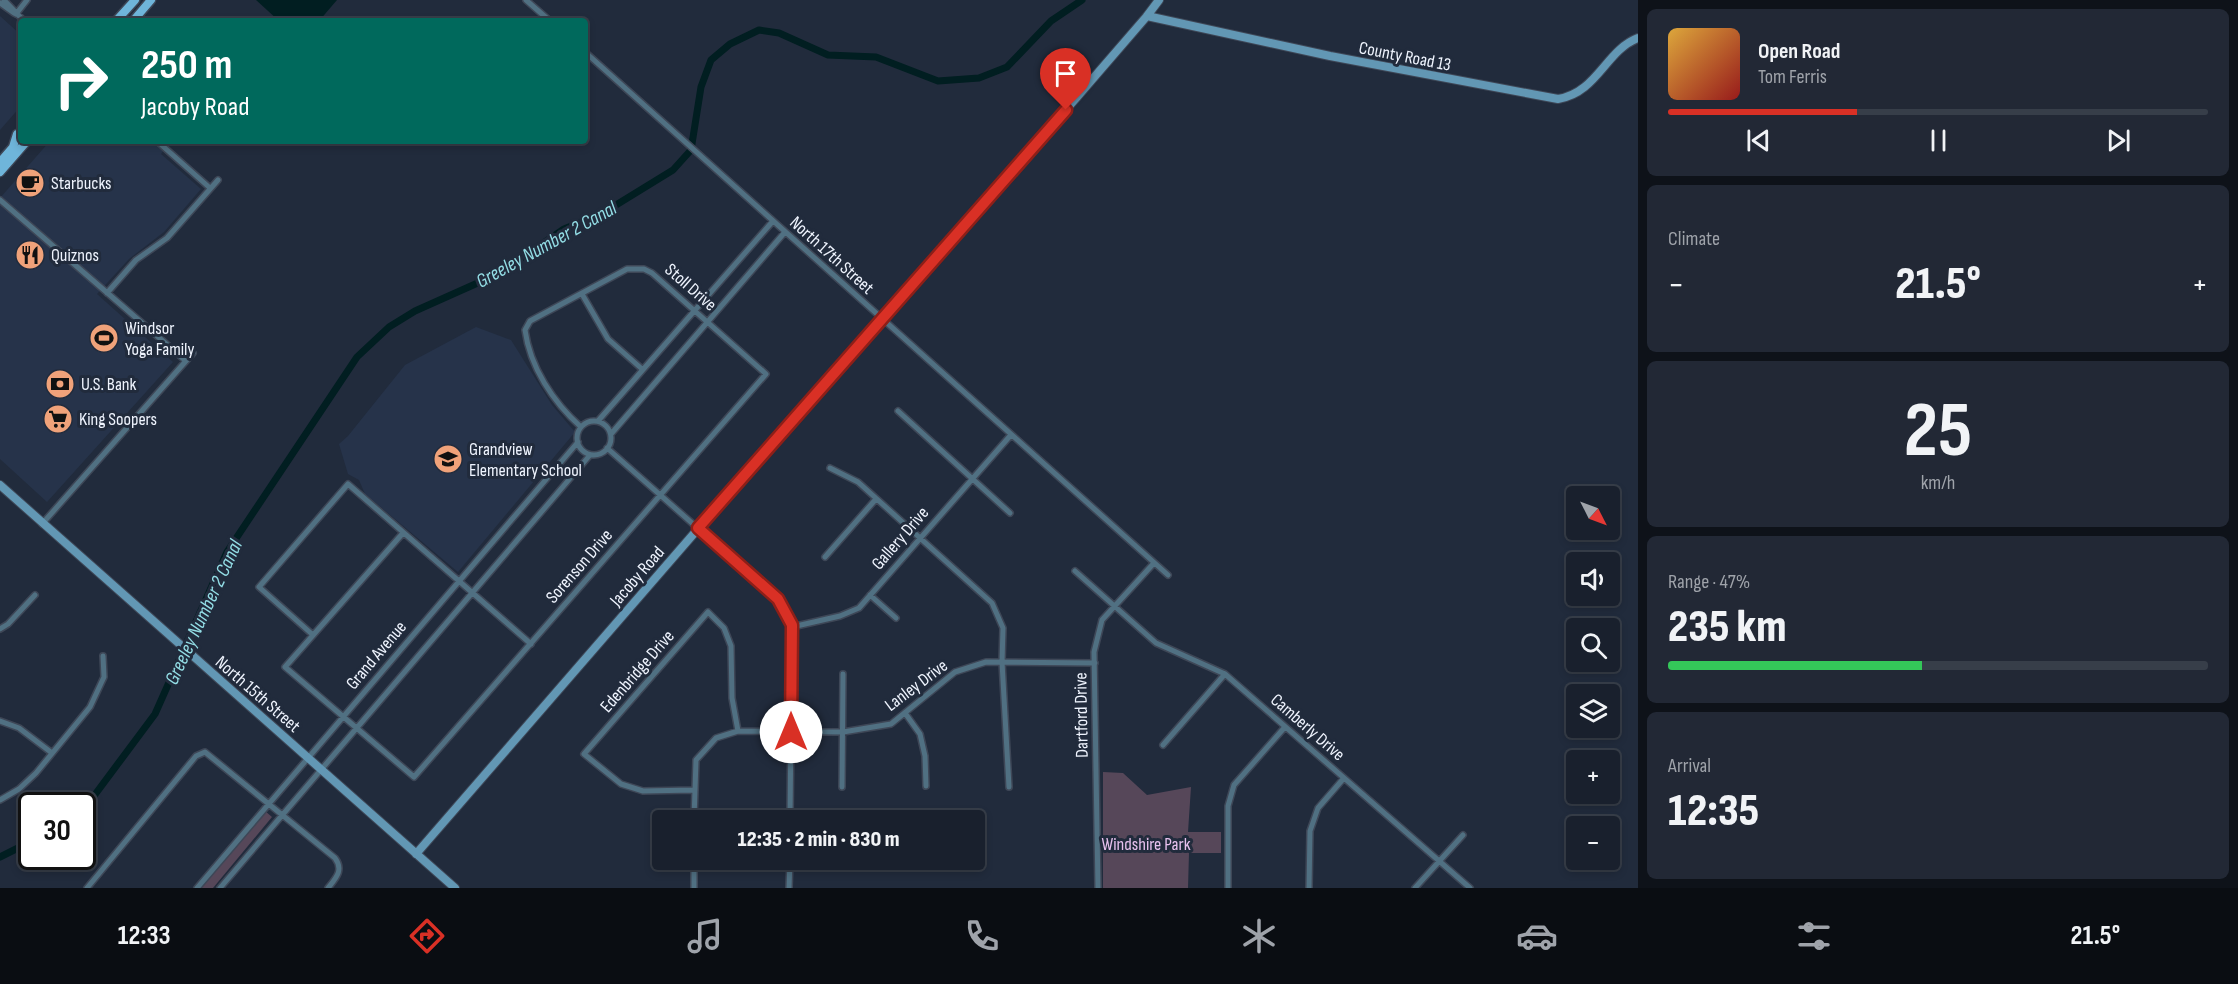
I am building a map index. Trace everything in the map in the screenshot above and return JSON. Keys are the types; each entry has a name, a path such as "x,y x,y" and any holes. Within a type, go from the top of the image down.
{"main road":[{"path":"119,18 135,0"},
{"path":"124,18 135,0"},
{"path":"136,18 151,0"},
{"path":"0,153 18,133"},
{"path":"0,162 13,147 18,134"},
{"path":"0,172 24,144"}],"street":[{"path":"4,0 16,14"},
{"path":"16,14 27,0"},
{"path":"526,0 547,18"},
{"name":"Jacoby Road","path":"416,854 1159,0"},
{"path":"0,3 21,18"},
{"name":"County Road 13","path":"1147,16 1318,54 1558,99 1579,92 1627,44 1638,38"},
{"name":"North 17th Street","path":"588,55 1010,436 1168,575"},
{"path":"160,144 210,188"},
{"path":"107,293 136,260 167,237 218,180"},
{"path":"0,200 186,361"},
{"path":"598,421 773,221"},
{"path":"611,434 785,232"},
{"name":"Stoll Drive","path":"581,427 561,408 551,394 538,370 525,330 530,321 627,269 636,268 652,273 766,374"},
{"path":"582,294 608,339 642,369"},
{"path":"42,524 193,353"},
{"name":"Sorenson Drive","path":"356,728 414,777 766,374"},
{"path":"898,411 1010,513"},
{"path":"598,421 604,424 611,434 607,448 601,453 590,454 581,449 578,442 581,427 588,422 598,421"},
{"name":"Gallery Drive","path":"792,627 840,616 859,608 1010,436"},
{"name":"Grand Avenue","path":"197,888 578,442"},
{"path":"607,448 778,599 792,627 790,810"},
{"name":"Grand Avenue","path":"220,888 590,454"},
{"path":"830,468 858,482 992,603 1003,628 1002,662 1009,787"},
{"path":"313,635 259,587 348,484 531,644"},
{"name":"North 15th Street","path":"0,485 455,888"},
{"path":"825,557 876,499"},
{"path":"356,728 285,667 403,533"},
{"name":"Dartford Drive","path":"1098,888 1094,652 1102,620 1154,563"},
{"name":"Camberly Drive","path":"1075,571 1156,643 1225,674 1470,888"},
{"path":"0,629 8,624 35,595"},
{"path":"870,595 896,618"},
{"name":"Edenbridge Drive","path":"693,790 643,791 621,784 584,754 708,612 724,628 732,646 732,698 738,731"},
{"path":"0,800 24,785 92,702 104,677 103,656"},
{"name":"Lanley Drive","path":"738,731 843,732 891,724 955,672 986,662 1095,663"},
{"path":"842,787 843,674"},
{"path":"1163,745 1225,674"},
{"path":"905,713 920,734 925,756 926,786"},
{"path":"0,721 19,728 52,753"},
{"path":"1228,888 1228,806 1234,785 1285,727"},
{"path":"694,810 696,760 716,738 738,731"},
{"path":"87,888 196,756 203,752 209,754 335,858 340,866 339,874 328,888"},
{"path":"1309,888 1310,831 1318,808 1344,778"},
{"path":"1415,888 1462,835"},
{"path":"694,870 694,888"},
{"path":"789,888 790,870"}],"shaded area":[{"path":"256,0 337,0 322,18 276,18"},
{"path":"0,16 18,32 18,109 0,130"},
{"path":"47,144 168,144 161,154 201,189 164,232 129,259 97,294 173,362 47,502 0,459 0,198"},
{"name":"Grandview Elementary School","path":"476,327 511,340 552,405 575,432 458,572 365,494 359,480 348,474 339,444 405,365"}],"green space":[{"name":"Windshire Park","path":"1103,772 1123,773 1147,795 1191,787 1188,832 1221,832 1221,853 1189,853 1188,888 1103,888"},
{"path":"265,811 272,817 213,888 200,888"}],"waterway":[{"name":"Greeley Number 2 Canal","path":"96,793 155,714 227,552 357,357 389,327 415,311 500,273 564,229 603,213 673,170 691,150 701,87 711,60 730,44 759,30 779,33 828,55 876,57 938,81 979,78 1007,67 1051,21 1082,0"},
{"name":"Greeley Number 2 Canal","path":"0,857 18,848"}],"place":[{"name":"Starbucks","path":"30,183"},
{"name":"Quiznos","path":"30,255"},
{"name":"Windsor Yoga Family","path":"104,338"},
{"name":"U.S. Bank","path":"60,384"},
{"name":"King Soopers","path":"58,419"},
{"name":"Grandview Elementary School","path":"448,459"}],"route":[{"path":"791,732 792,625 778,599 698,528 1066,110"}]}
